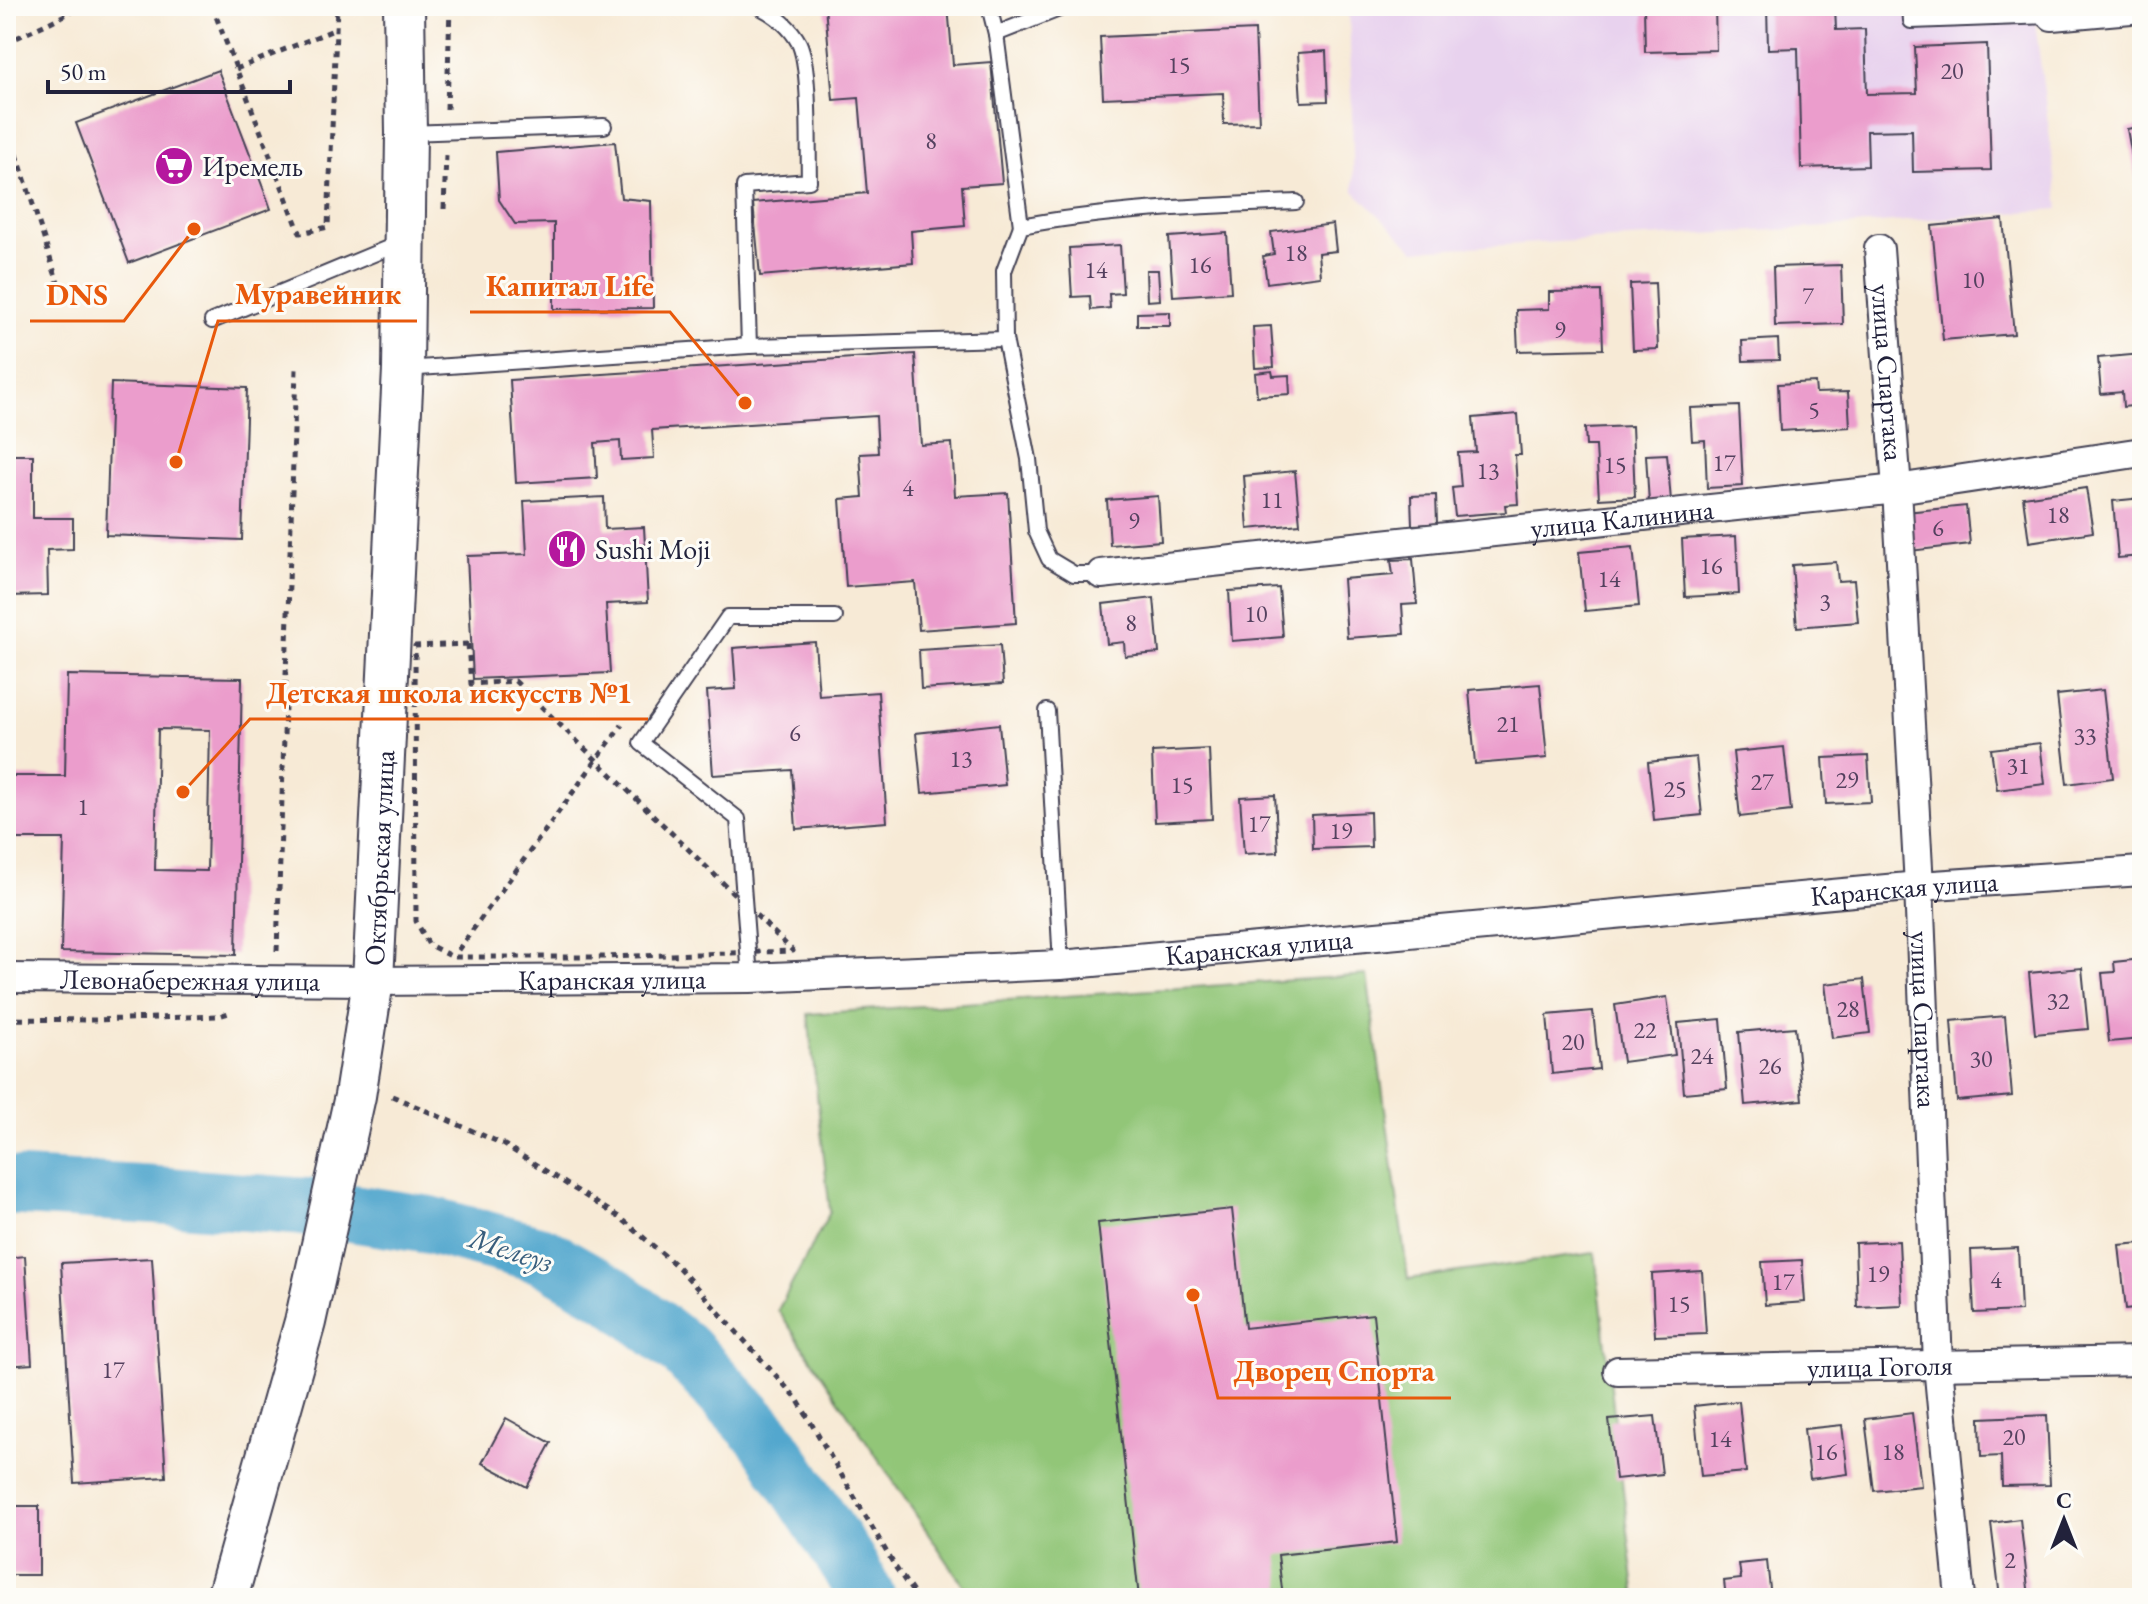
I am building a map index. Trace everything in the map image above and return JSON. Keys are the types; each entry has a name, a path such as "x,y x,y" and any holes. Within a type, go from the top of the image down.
{"street":[{"name":"Октябрьская улица","path":"227,1598 373,1096 373,981 403,369 404,6"},
{"path":"2052,16 2142,8"},
{"name":"улица Спартака","path":"1879,249 1897,489 1919,886 1938,1365 1960,1598"},
{"name":"улица Калинина","path":"1101,574 1897,489 2142,452"},
{"name":"Каранская улица","path":"373,981 750,978 1061,965 1919,886 2142,871"},
{"name":"Левонабережная улица","path":"6,978 373,981"},
{"name":"улица Гоголя","path":"1618,1371 2142,1361"}],"lane":[{"path":"749,346 744,186 809,181 805,70 800,46 786,24 758,6"},
{"path":"989,6 996,34 1021,226 1004,271 1005,339 1029,459 1036,531 1049,559 1074,574 1101,574"},
{"path":"996,34 1067,6"},
{"path":"1910,6 1911,21 2052,16"},
{"path":"406,133 604,126"},
{"path":"1021,226 1178,207 1296,202"},
{"path":"212,321 405,241"},
{"path":"403,369 749,346 1005,339"},
{"path":"750,978 738,819 641,743 728,617 835,617"},
{"path":"1047,711 1061,965"}],"path":[{"path":"6,43 84,6"},
{"path":"212,6 300,233 328,227 337,6"},
{"path":"444,224 450,6"},
{"path":"236,69 336,29"},
{"path":"6,120 58,283"},
{"path":"276,980 296,369"},
{"path":"623,724 597,759 453,957 429,945 416,921 415,646 468,644 471,684 515,681 597,759 793,951"},
{"path":"373,1096 503,1144 622,1219 679,1268 797,1399 896,1568 917,1598"}],"shaded area":[{"path":"1349,6 2033,6 2059,209 1829,227 1414,250 1354,191"}],"green space":[{"path":"1367,975 1408,1279 1595,1253 1636,1598 972,1598 778,1310 830,1212 808,1014"}],"building":[{"path":"825,6 948,6 953,65 991,62 1002,183 962,186 965,226 911,231 913,263 760,276 753,203 867,193 859,98 833,100"},
{"path":"1644,6 1715,6 1716,50 1645,52"},
{"path":"1767,6 1835,6 1836,30 1865,29 1867,94 1917,93 1915,47 1987,44 1991,170 1913,172 1912,130 1867,131 1868,166 1801,168 1798,48 1768,49"},
{"path":"1255,30 1259,123 1224,124 1223,93 1103,98 1100,37"},
{"path":"1326,51 1328,101 1301,102 1298,53"},
{"name":"Иремель","path":"218,70 271,209 129,263 76,123"},
{"path":"2142,126 2142,177 2136,178 2127,129"},
{"path":"615,142 621,198 651,201 653,308 554,309 554,223 515,224 499,200 496,152"},
{"path":"2003,219 2014,334 1943,340 1932,226"},
{"path":"1333,224 1336,251 1318,253 1320,276 1267,283 1263,256 1274,254 1271,232"},
{"path":"1227,233 1231,292 1173,296 1169,237"},
{"path":"1120,245 1123,293 1109,294 1110,308 1091,310 1090,296 1072,297 1069,248"},
{"path":"1841,265 1843,324 1775,326 1773,267"},
{"path":"1146,270 1158,270 1160,300 1147,301"},
{"path":"1655,283 1658,349 1633,350 1630,284"},
{"path":"1601,291 1603,349 1518,351 1516,310 1549,309 1549,292"},
{"path":"1170,312 1170,326 1137,326 1137,313"},
{"path":"1271,326 1274,367 1255,368 1253,327"},
{"path":"1778,339 1779,360 1743,361 1742,341"},
{"path":"915,354 921,445 952,443 955,496 1008,493 1016,623 919,630 915,582 846,587 840,499 863,497 860,454 878,453 876,416 652,430 654,458 621,460 620,441 595,443 597,478 516,483 510,380"},
{"path":"2142,354 2142,405 2123,407 2122,392 2101,394 2098,358"},
{"path":"1272,371 1273,376 1289,375 1290,394 1257,396 1255,373"},
{"path":"1815,382 1816,393 1848,392 1850,427 1780,431 1778,384"},
{"path":"111,383 247,388 242,540 106,535"},
{"path":"1739,406 1743,486 1707,488 1705,440 1692,441 1690,408"},
{"path":"1518,414 1521,455 1515,455 1518,504 1505,505 1506,512 1455,516 1452,488 1461,487 1458,453 1476,452 1473,418"},
{"path":"1632,426 1635,497 1599,499 1596,446 1586,446 1585,428"},
{"path":"1667,454 1671,501 1649,503 1646,455"},
{"path":"6,455 33,455 33,518 73,518 73,549 47,550 48,595 6,596"},
{"path":"1295,471 1300,524 1248,529 1244,476"},
{"path":"2086,488 2093,532 2029,542 2023,497"},
{"path":"1436,495 1437,524 1412,525 1411,496"},
{"path":"1158,496 1161,541 1110,545 1107,500"},
{"path":"604,497 605,529 644,527 648,602 606,604 610,673 473,679 467,556 527,554 524,501"},
{"path":"2142,498 2142,556 2118,558 2113,501"},
{"path":"1966,506 1970,544 1910,551 1906,512"},
{"path":"1736,536 1739,594 1685,597 1682,539"},
{"path":"1633,547 1639,606 1585,611 1579,552"},
{"path":"1413,559 1417,604 1402,605 1404,634 1347,638 1343,579 1393,575 1391,560"},
{"path":"1836,562 1838,581 1854,580 1858,622 1797,627 1792,565"},
{"path":"1279,588 1283,637 1232,641 1229,591"},
{"path":"1154,598 1159,653 1125,656 1124,642 1107,644 1103,604"},
{"path":"815,642 819,696 878,692 887,822 796,829 792,770 713,775 707,691 736,689 733,648"},
{"path":"1000,645 1003,684 921,689 919,650"},
{"path":"67,675 242,678 236,955 61,952 64,839 9,839 9,776 65,776","holes":["158,729 210,730 207,871 155,870"]},
{"path":"1540,684 1547,758 1475,764 1469,690"},
{"path":"2103,690 2113,778 2067,784 2057,695"},
{"path":"999,724 1005,785 922,793 916,733"},
{"path":"2040,743 2045,784 1997,790 1991,749"},
{"path":"1784,747 1791,811 1740,817 1733,752"},
{"path":"1209,749 1212,819 1155,822 1152,752"},
{"path":"1868,756 1871,802 1826,804 1823,758"},
{"path":"1696,757 1702,815 1654,820 1648,762"},
{"path":"1275,795 1278,852 1244,854 1240,797"},
{"path":"1370,812 1371,847 1313,849 1312,815"},
{"path":"2142,959 2142,1039 2109,1042 2102,973 2115,972 2114,962"},
{"path":"2082,968 2088,1029 2035,1034 2029,973"},
{"path":"1864,979 1870,1033 1832,1038 1825,984"},
{"path":"1667,997 1675,1055 1623,1062 1615,1005"},
{"path":"1593,1011 1599,1069 1552,1074 1547,1015"},
{"path":"2005,1016 2012,1096 1957,1101 1951,1021"},
{"path":"1721,1019 1727,1089 1684,1093 1678,1023"},
{"path":"1795,1027 1802,1100 1745,1105 1739,1032"},
{"path":"1232,1209 1245,1328 1373,1314 1397,1542 1278,1555 1283,1598 1139,1598 1098,1223"},
{"path":"1899,1241 1902,1305 1857,1307 1855,1243"},
{"path":"2142,1243 2142,1307 2126,1309 2119,1245"},
{"path":"2018,1248 2021,1311 1974,1313 1971,1250"},
{"path":"25,1256 32,1364 6,1366 6,1258"},
{"path":"152,1258 166,1477 74,1483 61,1263"},
{"path":"1802,1260 1805,1302 1765,1305 1762,1262"},
{"path":"1702,1271 1706,1334 1655,1336 1652,1274"},
{"path":"1739,1401 1746,1472 1701,1476 1694,1406"},
{"path":"1912,1413 1921,1486 1874,1491 1865,1419"},
{"path":"2047,1415 2050,1485 2002,1486 2001,1456 1981,1457 1980,1418"},
{"path":"1655,1416 1662,1474 1616,1479 1609,1420"},
{"path":"506,1418 551,1443 527,1487 482,1463"},
{"path":"1842,1425 1848,1474 1810,1479 1804,1429"},
{"path":"6,1506 39,1506 39,1575 6,1575"},
{"path":"2020,1519 2029,1597 2000,1598 1991,1523"},
{"path":"1767,1561 1771,1598 1726,1598 1724,1581 1741,1579 1739,1564"}],"waterway":[{"name":"Мелеуз","path":"6,1186 319,1208 430,1225 542,1255 614,1296 683,1349 765,1437 846,1560 867,1598"}],"place":[{"name":"Иремель","path":"174,166"},
{"name":"DNS","path":"194,229"},
{"name":"Капитал Life","path":"745,403"},
{"name":"Муравейник","path":"176,462"},
{"name":"Sushi Moji","path":"567,549"},
{"name":"Детская школа искусств №1","path":"183,792"},
{"name":"Дворец Спорта","path":"1193,1295"}]}
